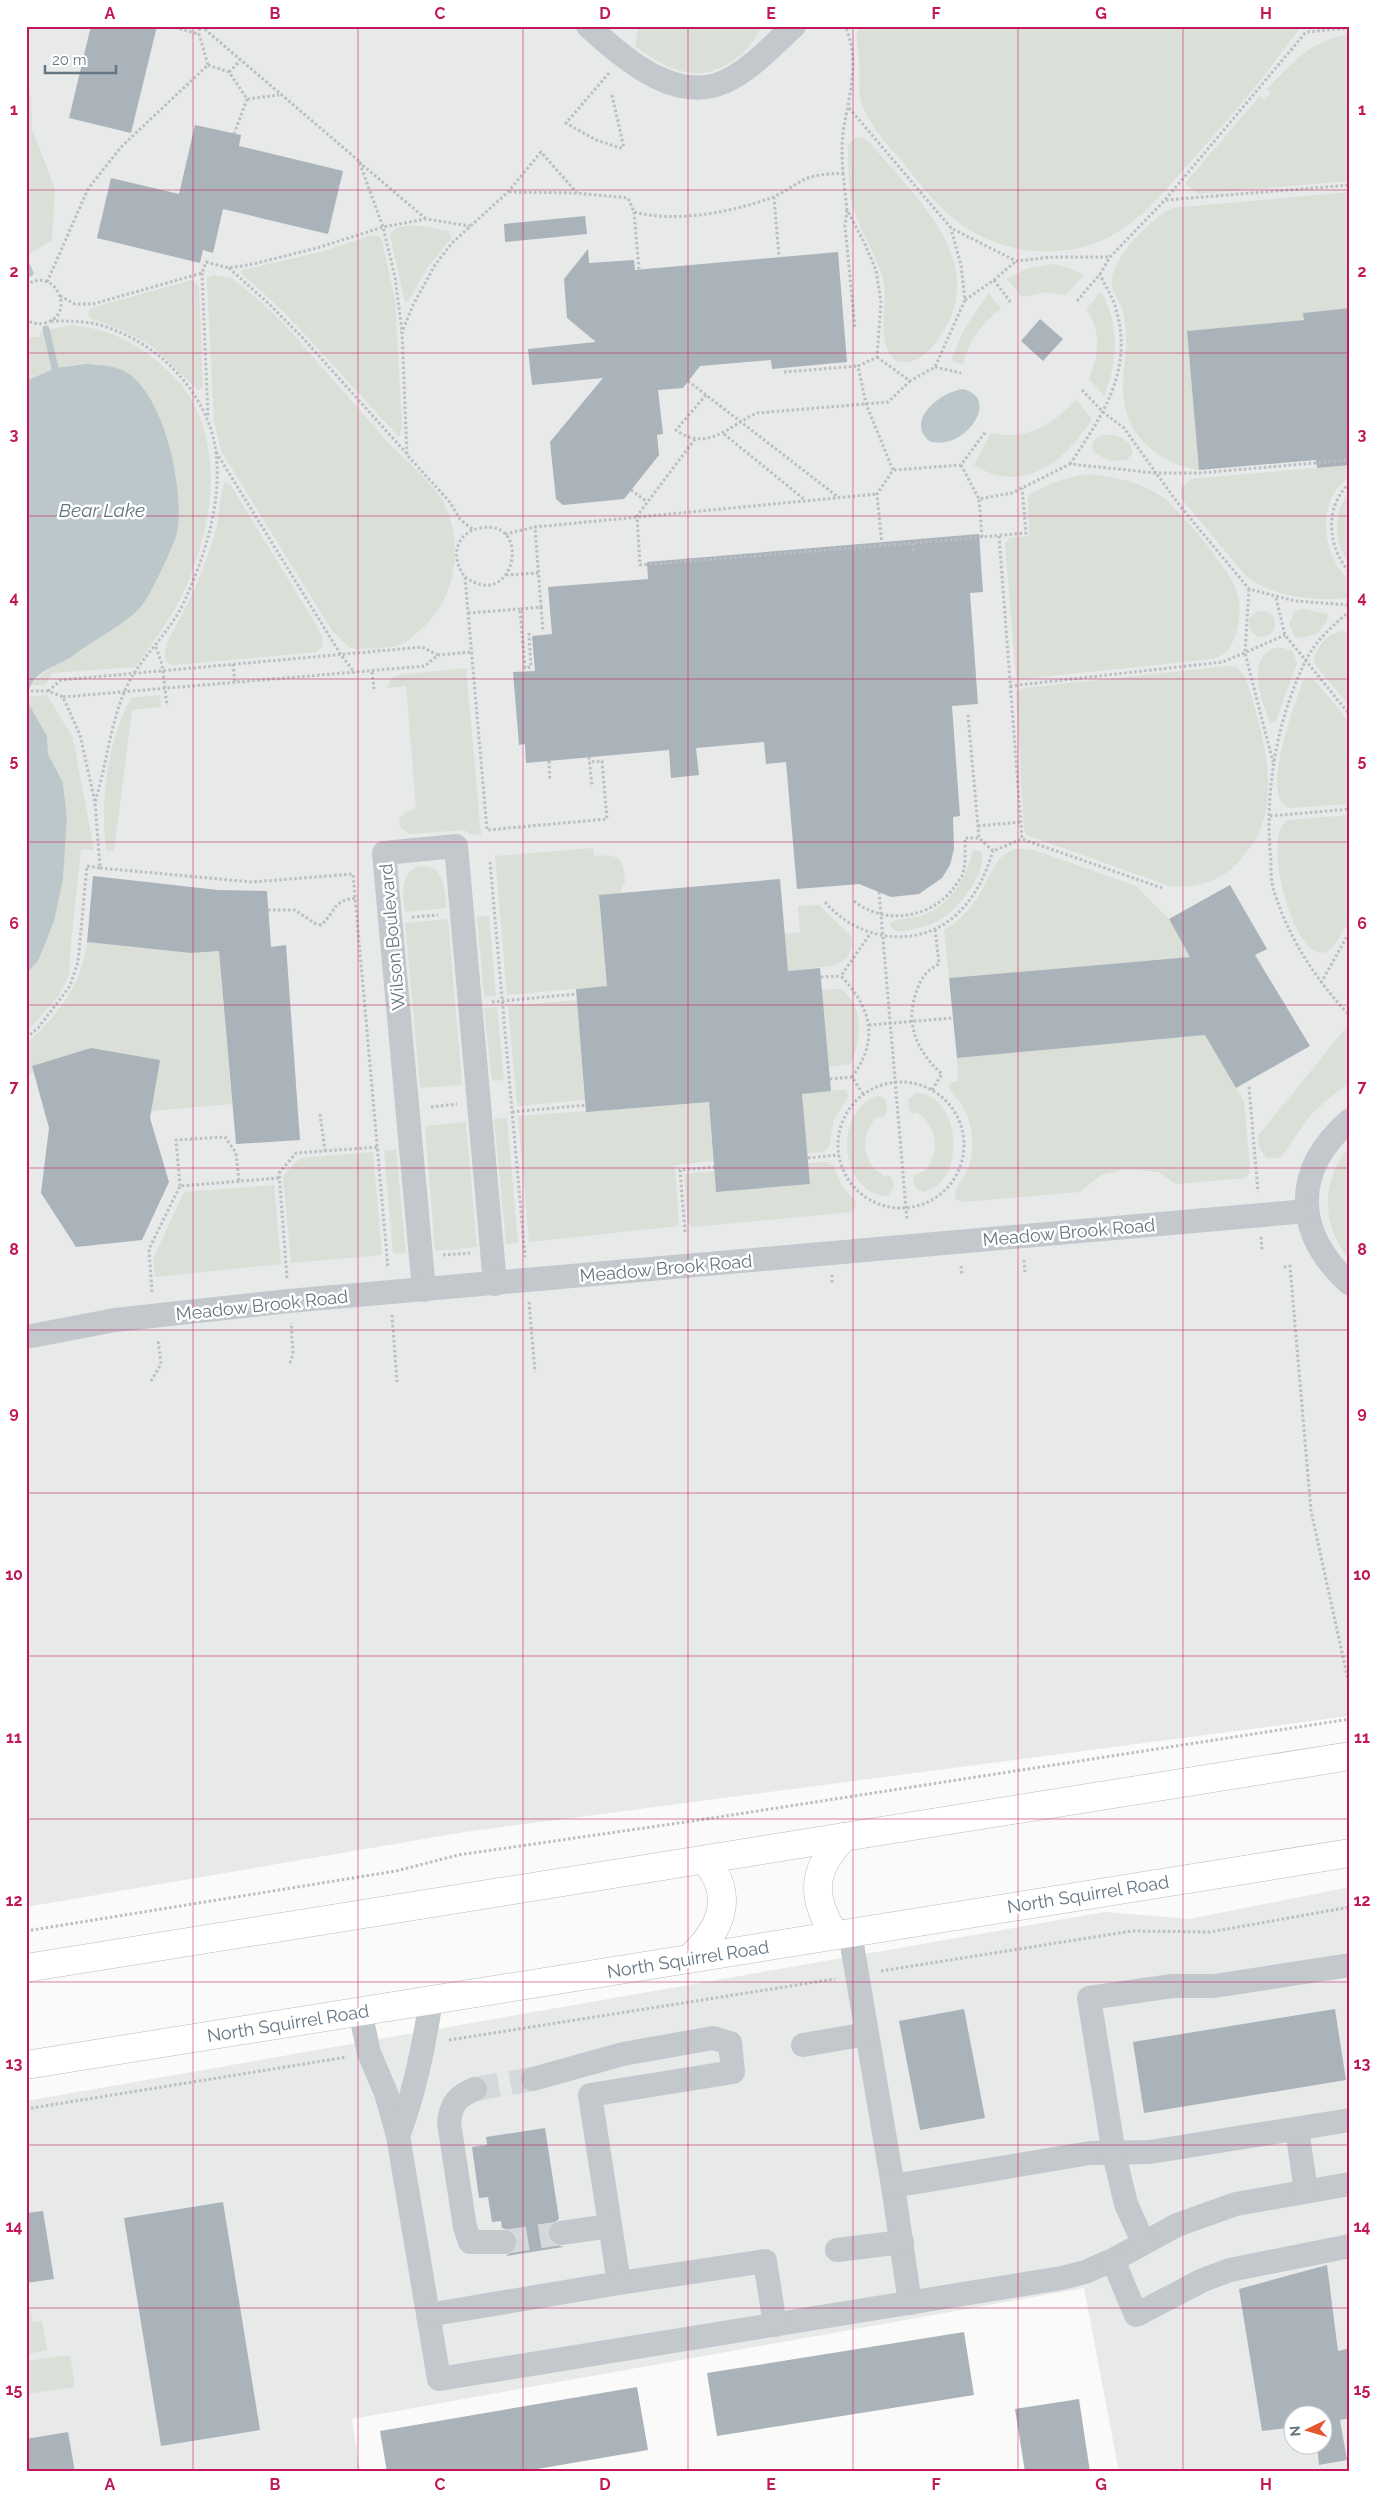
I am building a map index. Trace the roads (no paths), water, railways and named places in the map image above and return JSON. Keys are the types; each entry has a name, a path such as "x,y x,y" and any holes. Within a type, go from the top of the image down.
{"main road":[{"path":"26,1968 1350,1756"},
{"path":"842,1934 821,1911 817,1896 818,1880 832,1850 844,1837"},
{"name":"North Squirrel Road","path":"26,2065 1350,1853"},
{"path":"689,1959 710,1936 723,1906 715,1871 705,1860"}],"street":[{"path":"588,26 649,74 664,82 694,88 714,86 731,79 748,68 794,26"},
{"name":"Wilson Boulevard","path":"424,1290 384,853 456,846 495,1284"},
{"path":"1350,1120 1335,1133 1318,1158 1308,1188 1306,1211 1314,1240 1331,1267 1350,1284"},
{"name":"Meadow Brook Road","path":"26,1337 98,1323 155,1315 1306,1211"},
{"path":"842,1934 857,1975 868,2034 902,2242 910,2303"},
{"path":"1143,2242 1126,2204 1114,2154 1089,1998 1172,1986 1214,1986 1350,1964"},
{"path":"398,2136 409,2107 424,2044 431,2000"},
{"path":"360,2011 369,2053 384,2085 398,2136 439,2379 1062,2278 1085,2272 1113,2260 1177,2225 1236,2204 1350,2184"},
{"path":"803,2045 868,2034"},
{"path":"533,2079 624,2054 713,2038 730,2042 733,2054 733,2072 590,2095 619,2283"},
{"path":"475,2089 460,2095 451,2107 449,2123 465,2227 470,2242 504,2242"},
{"path":"893,2186 1080,2154 1150,2152 1350,2120"},
{"path":"1297,2129 1306,2191"},
{"path":"561,2233 610,2226"},
{"path":"836,2250 902,2242"},
{"path":"1113,2260 1126,2286 1136,2315 1203,2280 1230,2270 1350,2246"},
{"path":"428,2315 765,2261 775,2325"}],"water":[{"name":"Bear Lake","path":"85,364 108,366 124,371 142,386 153,403 170,447 175,471 179,514 177,532 172,547 164,566 141,606 119,626 71,657 43,672 35,679 30,689 27,701 47,736 48,754 63,783 67,818 63,879 54,921 38,961 26,974 26,381 55,368"},
{"path":"963,389 974,395 979,403 979,413 973,423 965,432 954,439 942,443 929,441 923,433 921,424 923,416 936,401 954,391"}],"waterway":[{"path":"26,264 30,273"},
{"path":"46,329 55,368"}],"tunnel":[{"path":"475,2089 533,2079"},
{"path":"504,2242 561,2233"}]}
